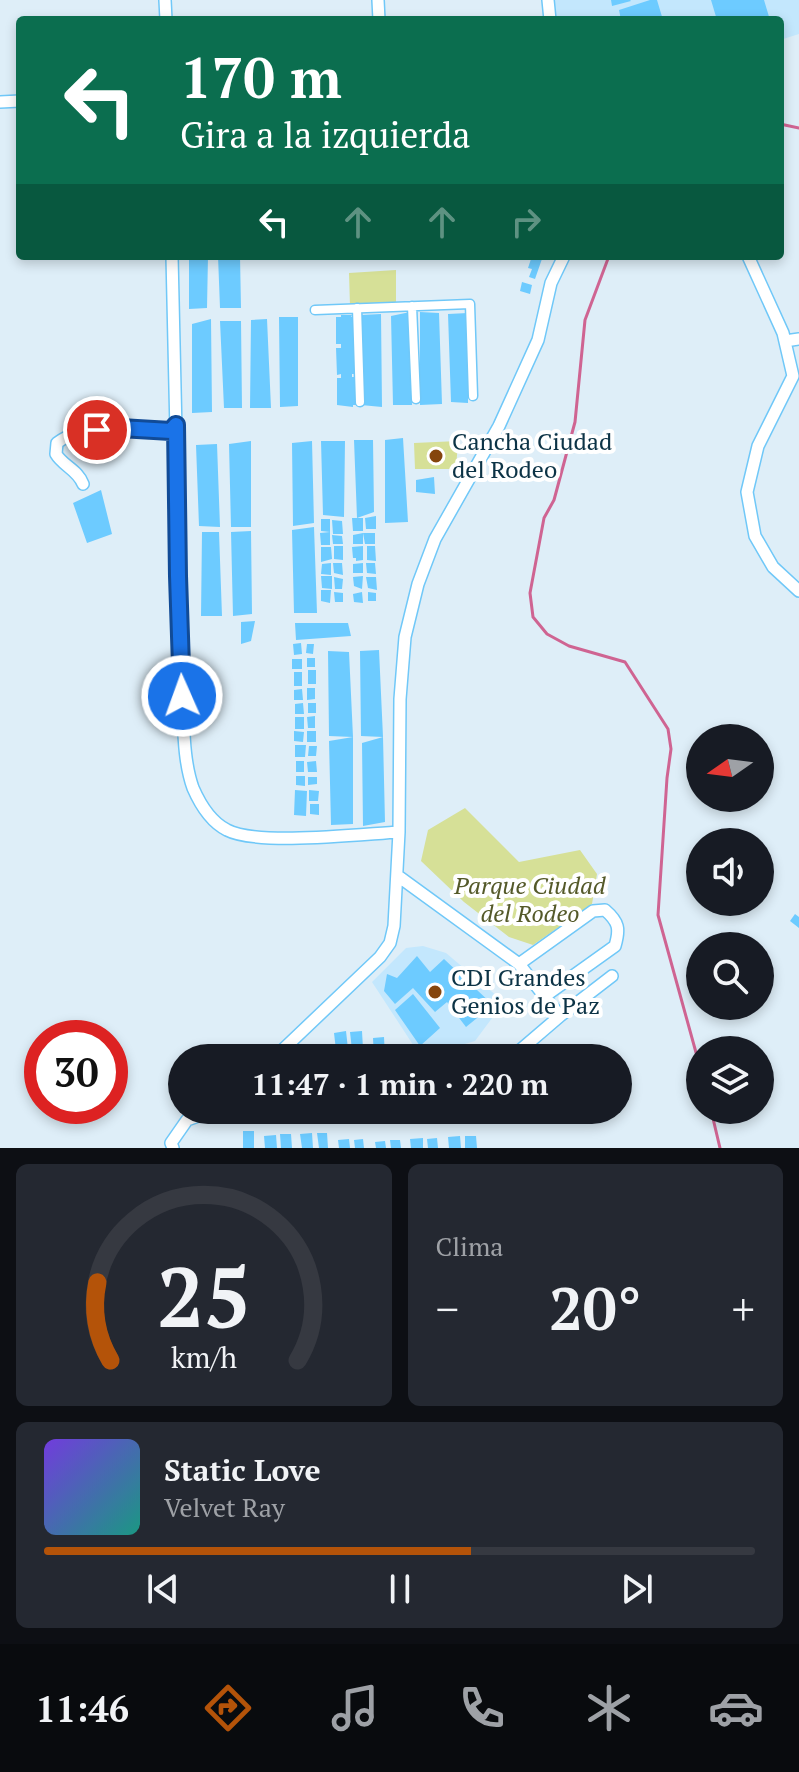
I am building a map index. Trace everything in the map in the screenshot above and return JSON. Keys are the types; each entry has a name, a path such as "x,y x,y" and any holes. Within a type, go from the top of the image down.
{"street":[{"path":"172,260 182,696 187,760 193,786 216,823 229,832 251,837 399,832"},
{"path":"289,1044 380,957 390,943 398,876 400,699 405,637 418,584 435,539 499,426 538,340 551,283 562,260"},
{"path":"750,260 783,333 793,376 758,446 747,492 755,536 773,567 799,591"},
{"path":"315,310 470,304 473,396"},
{"path":"412,306 416,399"},
{"path":"357,308 360,402"},
{"path":"785,341 799,339"},
{"path":"83,484 77,473 56,454 57,443 64,438 78,433 120,428 165,432 176,425"},
{"path":"398,876 519,964 560,1016"},
{"path":"519,964 593,911 605,910 615,919 619,932 615,946 545,996"},
{"path":"527,1044 612,976"},
{"path":"173,1148 171,1143 184,1124"}],"shaded area":[{"path":"548,0 799,0 799,34 784,39 784,16 550,16"},
{"name":"CDI Grandes Genios de Paz","path":"423,946 446,953 504,1002 475,1041 465,1044 413,1044 372,982 406,948"}],"green space":[{"path":"396,270 396,304 350,306 349,273"},
{"name":"Cancha Ciudad del Rodeo","path":"458,441 456,469 415,469 414,443"},
{"name":"Parque Ciudad del Rodeo","path":"465,808 519,862 580,850 597,874 592,904 533,945 509,937 464,902 421,861 428,830"}],"building":[{"path":"611,0 630,0 631,1 612,6"},
{"path":"657,0 662,16 620,16 619,10"},
{"path":"711,0 764,0 769,16 716,16"},
{"path":"189,260 208,260 207,308 189,309"},
{"path":"218,260 240,260 241,308 220,308"},
{"path":"531,260 542,260 535,279 529,277 532,269 528,268"},
{"path":"522,282 532,285 530,294 520,291"},
{"path":"410,312 412,405 393,405 391,316"},
{"path":"420,312 439,313 442,404 420,405"},
{"path":"468,313 468,403 451,402 448,314"},
{"path":"381,314 382,407 361,405 361,315"},
{"path":"279,317 298,317 298,406 280,407"},
{"path":"336,317 355,317 356,344 353,343 353,346 356,347 356,374 352,377 356,377 357,405 353,407 337,405 337,378 341,378 341,374 337,375 336,348 341,348 341,344 336,344"},
{"path":"211,319 212,412 192,413 192,324"},
{"path":"267,319 271,408 250,408 251,320"},
{"path":"220,321 241,321 242,408 224,408"},
{"path":"403,438 408,522 385,523 385,440"},
{"path":"354,440 373,440 374,512 357,518"},
{"path":"251,441 251,527 231,527 229,444"},
{"path":"312,441 314,523 293,526 292,443"},
{"path":"321,441 345,441 344,517 323,515"},
{"path":"217,444 220,527 199,526 196,445"},
{"path":"434,477 435,494 416,492 416,480"},
{"path":"101,490 112,534 87,543 73,503"},
{"path":"376,516 376,529 366,529 365,518"},
{"path":"352,518 363,518 363,531 353,531"},
{"path":"321,519 330,519 330,532 321,531"},
{"path":"332,520 342,521 343,534 333,534"},
{"path":"314,527 317,613 294,613 292,530"},
{"path":"251,531 252,614 233,616 231,532"},
{"path":"202,532 219,532 222,616 201,616"},
{"path":"330,532 330,545 321,545 320,533"},
{"path":"363,533 375,533 375,544 365,544"},
{"path":"363,533 363,544 353,544 353,535"},
{"path":"332,535 342,536 343,544 333,544"},
{"path":"334,546 343,546 343,560 334,559"},
{"path":"363,546 363,560 356,561 352,547"},
{"path":"367,546 375,546 376,561 367,560"},
{"path":"321,547 331,547 332,559 321,562"},
{"path":"331,563 331,575 321,574 322,564"},
{"path":"333,563 342,563 343,575 334,573"},
{"path":"363,563 363,573 353,573 353,564"},
{"path":"366,563 375,563 376,574 367,573"},
{"path":"321,576 332,576 332,589 322,588"},
{"path":"363,576 362,589 354,586 353,577"},
{"path":"334,577 343,579 342,589 335,589"},
{"path":"366,577 376,577 377,590 368,588"},
{"path":"321,590 331,590 330,603 321,601"},
{"path":"334,592 343,593 343,602 335,602"},
{"path":"362,592 363,603 354,602 353,594"},
{"path":"368,592 376,593 376,601 368,601"},
{"path":"255,621 251,641 241,644 241,622"},
{"path":"295,623 348,623 351,636 296,640"},
{"path":"301,643 302,654 294,655 293,644"},
{"path":"307,644 314,644 313,654 306,653"},
{"path":"379,650 383,737 361,736 360,651"},
{"path":"328,651 349,652 353,737 329,736"},
{"path":"307,658 315,658 315,667 307,667"},
{"path":"292,659 302,659 302,669 292,669"},
{"path":"308,670 316,670 316,684 308,684"},
{"path":"294,672 302,672 302,686 294,686"},
{"path":"307,688 315,688 315,699 307,700"},
{"path":"302,689 303,700 294,700 294,690"},
{"path":"303,703 304,714 295,714 295,704"},
{"path":"308,703 316,703 316,713 308,713"},
{"path":"315,716 315,728 308,728 307,717"},
{"path":"295,717 304,717 304,729 295,729"},
{"path":"294,731 304,732 303,742 294,741"},
{"path":"307,731 316,731 316,742 307,742"},
{"path":"353,737 353,824 331,825 329,741"},
{"path":"383,737 385,822 363,826 362,743"},
{"path":"295,745 306,745 305,757 295,757"},
{"path":"309,746 317,746 316,756 308,756"},
{"path":"296,761 304,761 304,772 296,772"},
{"path":"316,761 317,772 308,772 307,762"},
{"path":"296,776 305,776 305,786 296,785"},
{"path":"308,777 317,777 317,784 308,785"},
{"path":"295,790 307,791 306,816 294,815"},
{"path":"309,790 319,791 318,801 309,801"},
{"path":"310,804 319,804 319,815 310,814"},
{"path":"795,914 799,917 799,928 790,921"},
{"path":"417,956 430,972 444,959 493,1005 466,1027 447,1002 435,1012 413,988 395,1004 384,991 387,974 397,978"},
{"path":"413,994 440,1028 419,1044 395,1010"},
{"path":"346,1031 347,1044 335,1044 334,1033"},
{"path":"362,1031 363,1044 351,1044 350,1032"},
{"path":"384,1037 384,1044 373,1044 373,1038"},
{"path":"243,1131 254,1131 254,1148 243,1148"},
{"path":"312,1133 313,1148 302,1148 300,1134"},
{"path":"317,1133 327,1133 328,1148 319,1148"},
{"path":"280,1134 291,1134 292,1148 281,1148"},
{"path":"276,1135 277,1148 265,1148 264,1136"},
{"path":"460,1136 461,1148 449,1148 448,1137"},
{"path":"465,1136 476,1136 477,1148 465,1148"},
{"path":"423,1138 423,1148 411,1148 410,1139"},
{"path":"437,1138 438,1148 428,1148 427,1139"},
{"path":"349,1139 350,1148 339,1148 338,1140"},
{"path":"363,1139 364,1148 355,1148 354,1140"},
{"path":"390,1140 400,1140 401,1148 391,1148"},
{"path":"385,1141 386,1148 376,1148 375,1142"}],"waterway":[{"path":"784,125 799,128"},
{"path":"608,260 585,320 575,422 554,500 544,518 530,593 533,617 547,634 569,646 625,662 668,729 671,749 658,915 691,1036"},
{"path":"714,1124 720,1148"}],"place":[{"name":"Cancha Ciudad del Rodeo","path":"436,456"},
{"name":"CDI Grandes Genios de Paz","path":"435,992"}],"route":[{"path":"97,430 133,428 165,432 176,425 182,696"}]}
